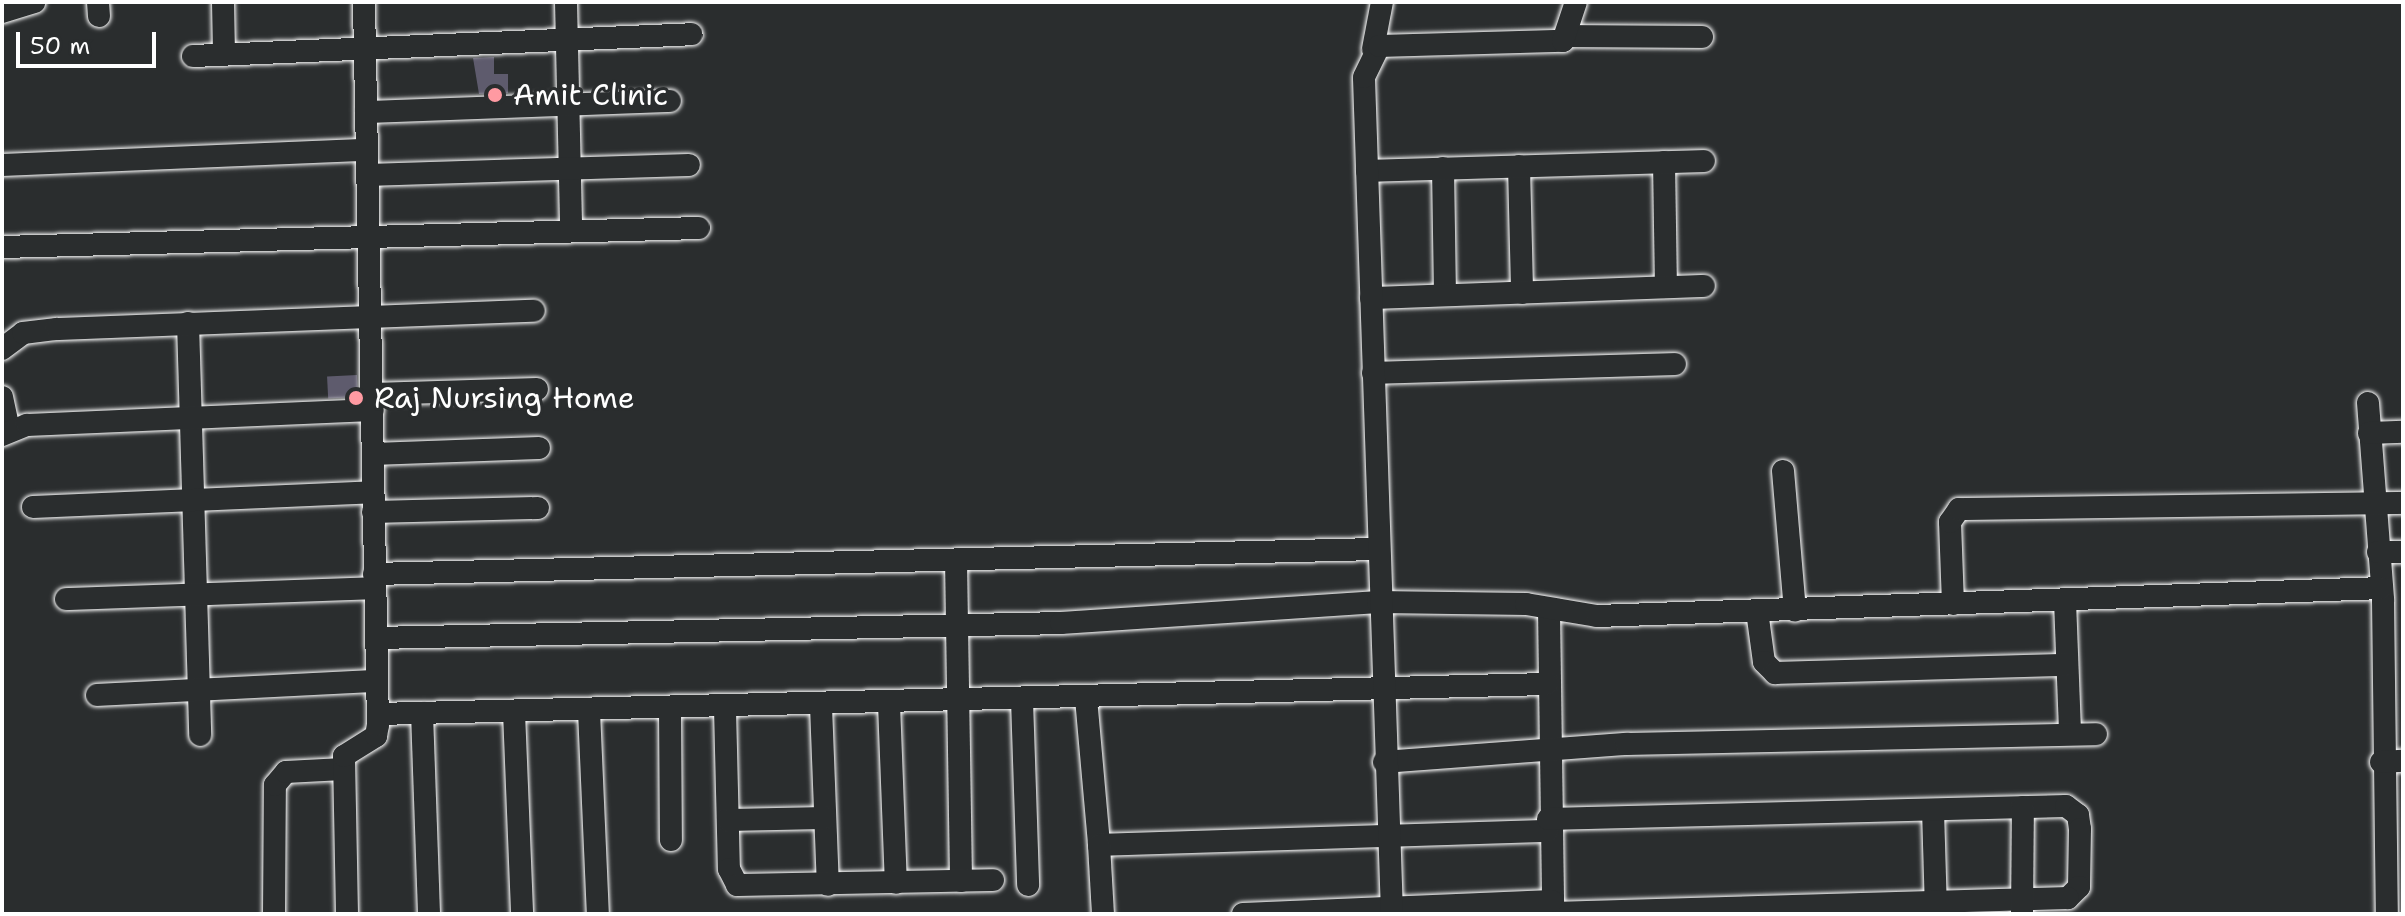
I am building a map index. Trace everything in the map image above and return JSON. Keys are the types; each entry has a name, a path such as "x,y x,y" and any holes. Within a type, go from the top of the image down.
{"street":[{"path":"2,12 34,2"},
{"path":"223,2 224,54"},
{"path":"347,914 343,769 349,750 376,736 378,714 364,2"},
{"path":"566,2 571,230"},
{"path":"1382,2 1364,77 1373,373 1374,549 1392,911"},
{"path":"1570,36 1576,2"},
{"path":"193,56 692,34"},
{"path":"1373,49 1550,45 1570,36 1702,37"},
{"path":"366,112 670,101"},
{"path":"2,165 367,150"},
{"path":"1367,171 1704,161"},
{"path":"1664,162 1666,287"},
{"path":"367,175 689,165"},
{"path":"1519,166 1522,293"},
{"path":"1443,168 1445,295"},
{"path":"2,247 368,233 699,228"},
{"path":"1371,298 1704,286"},
{"path":"2,349 37,331 370,315 534,311"},
{"path":"188,323 200,735"},
{"path":"1373,373 1675,364"},
{"path":"2,397 5,433 190,414 537,389"},
{"path":"2368,403 2373,503 2382,588 2393,619 2394,889 2387,914"},
{"path":"2369,433 2403,432"},
{"path":"373,454 539,448"},
{"path":"1783,471 1795,610"},
{"path":"33,507 191,500 538,508"},
{"path":"1953,604 1950,522 1959,509 2403,503"},
{"path":"66,599 195,595 374,581 1374,549"},
{"path":"2378,552 2403,552"},
{"path":"956,560 961,881"},
{"path":"376,638 957,626 1378,602 1549,610 1597,616 2382,588"},
{"path":"2065,601 2070,734"},
{"path":"1549,610 1547,753 1552,909"},
{"path":"1757,611 1764,662 1775,673 2067,665"},
{"path":"97,695 377,681"},
{"path":"378,714 725,709 1548,684"},
{"path":"1086,698 1103,914"},
{"path":"1022,700 1028,885"},
{"path":"889,704 896,883"},
{"path":"821,706 828,885"},
{"path":"670,709 671,840"},
{"path":"725,709 728,820 737,885 993,880"},
{"path":"589,711 598,914"},
{"path":"514,712 522,914"},
{"path":"422,713 429,914"},
{"path":"1384,762 1547,753 1626,744 2096,734"},
{"path":"274,914 275,785 286,772 343,769"},
{"path":"1099,845 2023,807 2066,806 2078,815 2079,887 2068,898 2022,907 1243,914"},
{"path":"2022,907 2023,807"},
{"path":"1933,810 1936,907"},
{"path":"728,820 825,818"}],"building":[{"path":"494,57 494,74 508,74 508,93 479,94 473,58"},
{"path":"357,375 358,397 328,399 327,377"}],"place":[{"name":"Amit Clinic","path":"495,95"},
{"name":"Raj Nursing Home","path":"356,398"}]}
